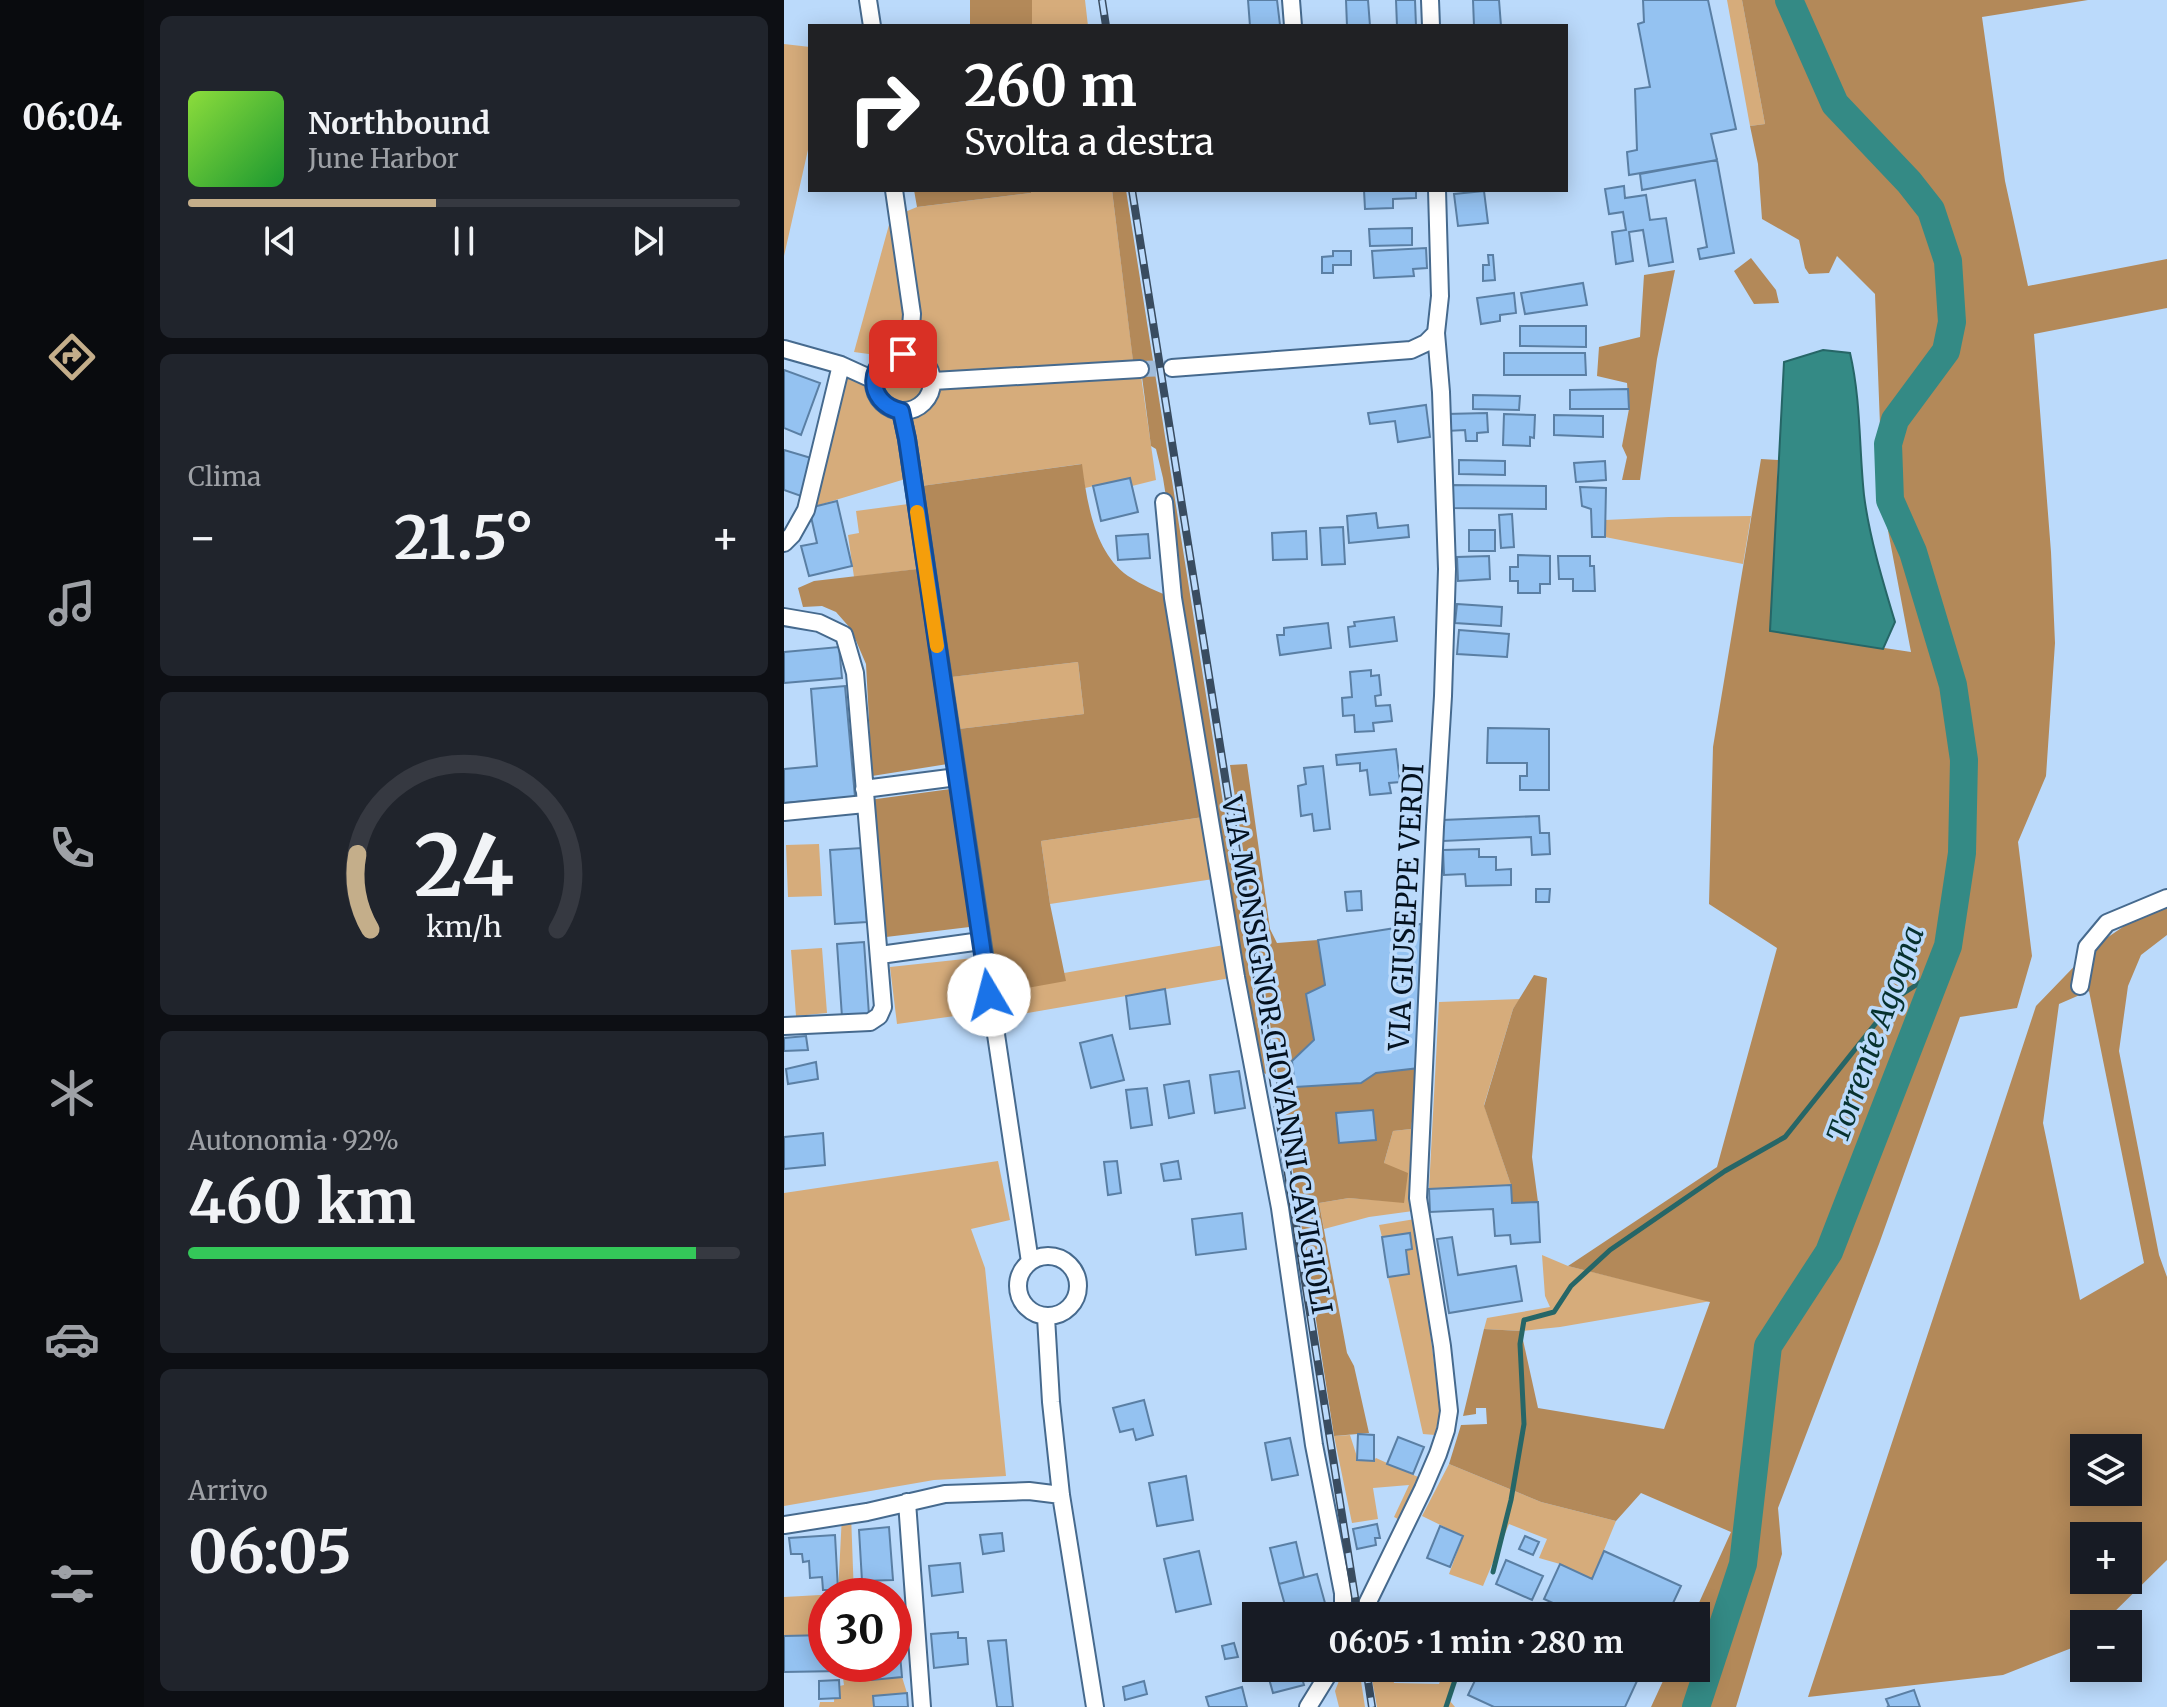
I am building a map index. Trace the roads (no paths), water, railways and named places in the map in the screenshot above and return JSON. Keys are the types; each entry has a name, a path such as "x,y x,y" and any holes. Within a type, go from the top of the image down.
{"street":[{"path":"868,0 872,24"},
{"path":"1291,0 1293,24"},
{"path":"1430,0 1431,24"},
{"path":"894,192 912,314 909,354"},
{"name":"VIA GIUSEPPE VERDI","path":"1368,1602 1438,1454 1449,1411 1442,1346 1418,1198 1447,569 1436,333 1440,296 1437,192"},
{"path":"1172,368 1411,350 1426,343 1436,333"},
{"path":"784,349 841,365 874,380"},
{"path":"909,354 926,363 933,381 931,391 920,407 911,411 892,409 878,398 874,380 876,371 890,356 909,354"},
{"path":"784,543 806,510 841,365"},
{"path":"933,381 1137,369"},
{"path":"901,411 1030,1262"},
{"name":"VIA MONSIGNOR GIOVANNI CAVIGIOLI","path":"1164,502 1173,598 1236,977 1280,1208 1314,1445 1343,1602"},
{"path":"784,617 819,623 844,635 855,673 883,1007 879,1016 870,1022 784,1026"},
{"path":"784,812 957,777"},
{"path":"2080,986 2087,947 2107,923 2167,898"},
{"path":"880,955 981,941"},
{"path":"1041,1257 1053,1257 1064,1260 1072,1268 1078,1278 1078,1290 1068,1310 1046,1317 1034,1313 1025,1305 1019,1295 1018,1282 1030,1262 1041,1257"},
{"path":"1046,1317 1061,1495 1095,1707"},
{"path":"784,1525 959,1494 1029,1491 1061,1495"},
{"path":"907,1502 922,1707"},
{"path":"1308,1707 1323,1682"}],"waterway":[{"name":"Torrente Agogna","path":"1696,1707 1743,1564 1768,1346 1829,1252 1948,946 1962,853 1964,760 1953,685 1913,552 1890,500 1888,444 1895,420 1946,351 1952,322 1948,261 1931,210 1909,182 1835,104 1789,0"},
{"path":"1493,1572 1511,1500 1524,1424 1520,1344 1524,1320 1554,1312 1571,1286 1610,1250 1725,1171 1785,1137 1896,998 1938,971"},
{"path":"1446,1707 1454,1682"}],"tunnel":[{"path":"1140,369 1172,368"}],"railway":[{"path":"1102,0 1106,24"},
{"path":"1132,192 1356,1602"},
{"path":"1368,1682 1372,1707"}]}
